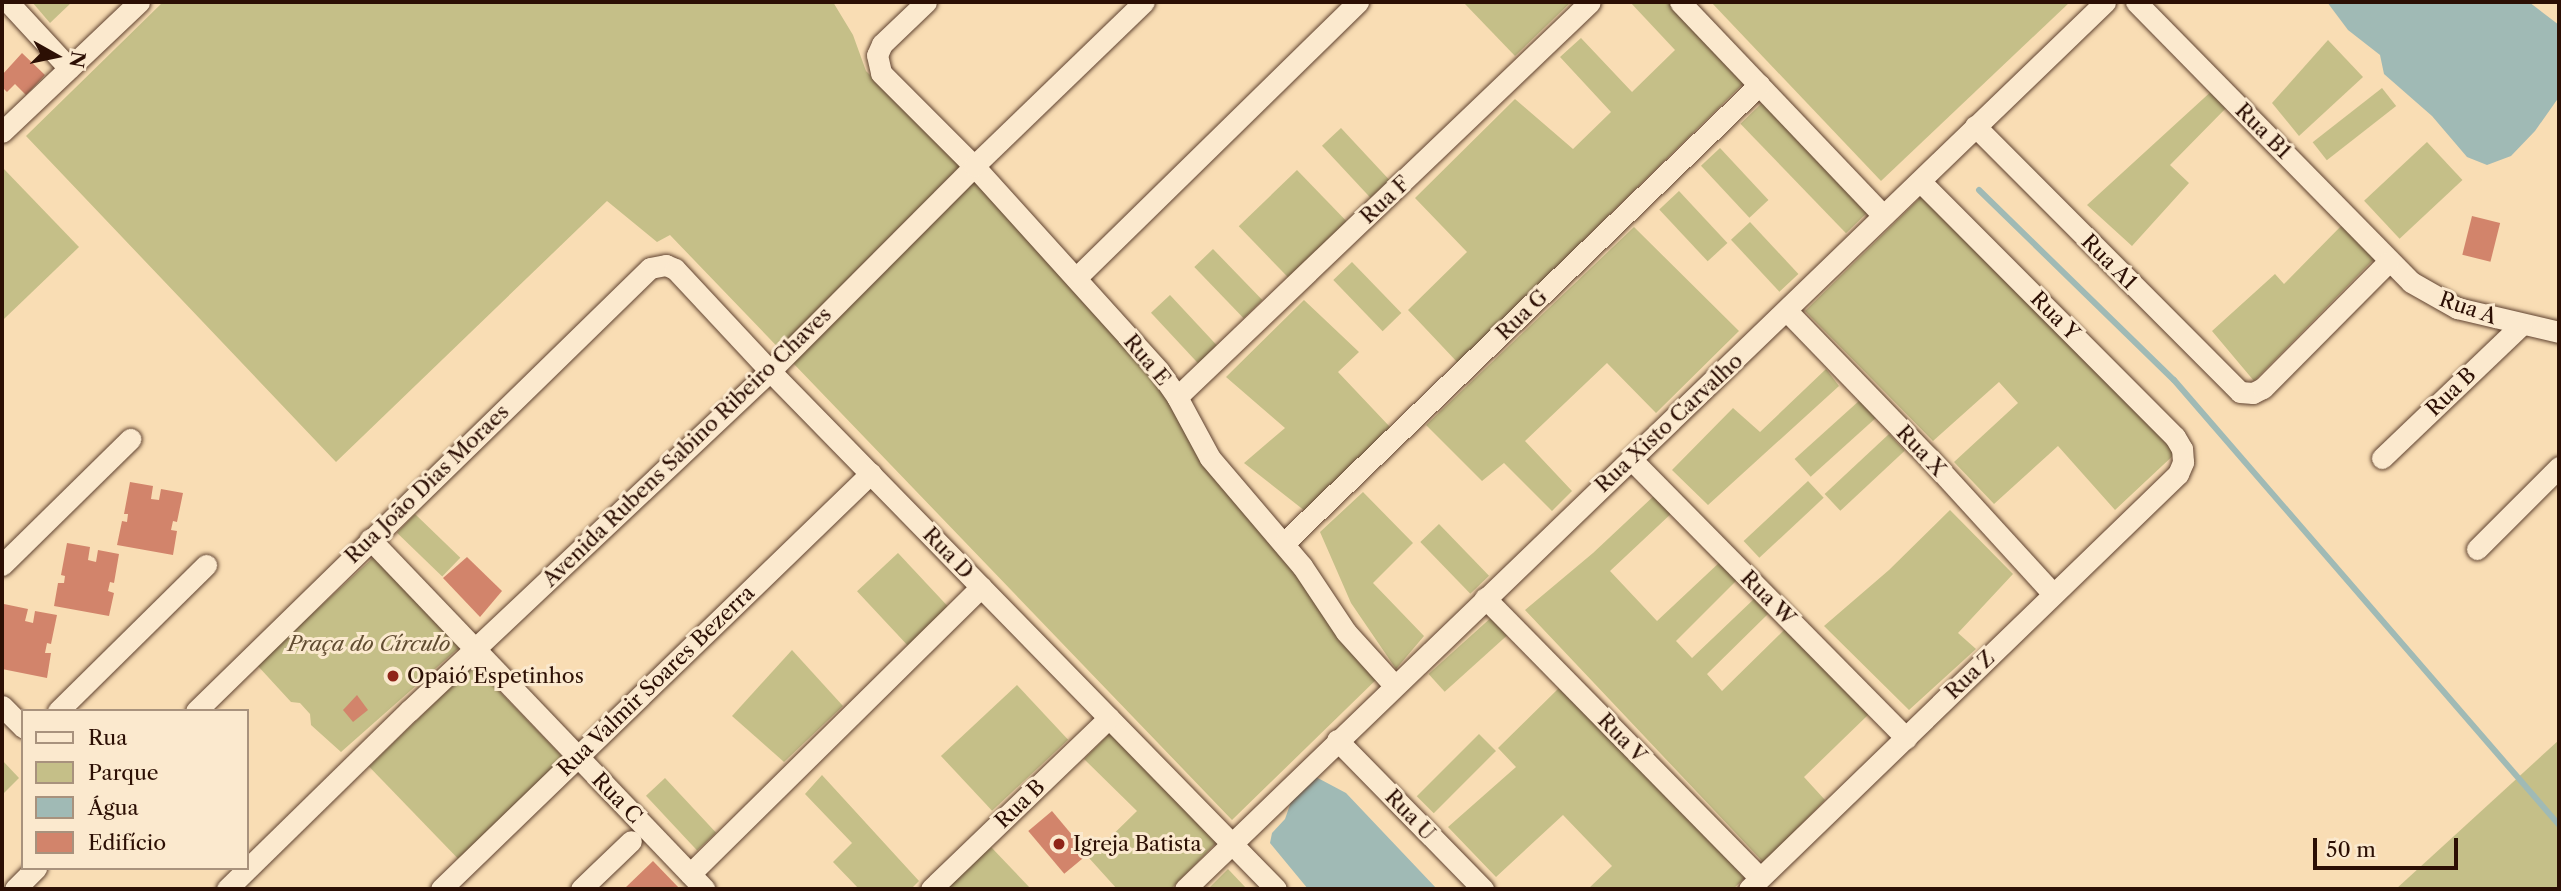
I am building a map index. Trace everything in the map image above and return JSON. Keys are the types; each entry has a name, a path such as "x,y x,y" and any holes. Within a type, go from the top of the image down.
{"street":[{"path":"8,2 69,68"},
{"path":"2,132 139,2"},
{"name":"Rua E","path":"926,2 882,44 877,55 881,73 974,166 1159,372 1177,397 1209,458 1284,543 1346,632 1394,685"},
{"name":"Avenida Rubens Sabino Ribeiro Chaves","path":"248,870 475,649 770,371 974,166 1144,2"},
{"path":"1076,278 1358,2"},
{"name":"Rua F","path":"1177,397 1591,2"},
{"path":"1680,2 1882,215"},
{"name":"Rua Xisto Carvalho","path":"1185,889 1394,685 1787,312 1882,215 2105,2"},
{"name":"Rua B1","path":"2136,2 2388,262"},
{"name":"Rua G","path":"1284,543 1759,85"},
{"name":"Rua A1","path":"1975,126 2230,385 2247,393 2263,388 2388,262"},
{"name":"Rua Y","path":"1920,181 2175,437 2183,456"},
{"name":"Rua A","path":"2388,262 2432,297 2485,317 2559,332"},
{"name":"Rua D","path":"662,264 675,269 770,371 1276,889"},
{"name":"Rua João Dias Moraes","path":"198,709 650,268 662,264"},
{"name":"Rua X","path":"1787,312 1929,458 2053,594"},
{"name":"Rua B","path":"2382,458 2521,325"},
{"path":"2,565 130,439"},
{"name":"Rua Z","path":"1754,884 2178,474 2183,456"},
{"name":"Rua W","path":"1631,459 1906,737"},
{"path":"2477,549 2559,467"},
{"name":"Rua Valmir Soares Bezerra","path":"441,889 871,472"},
{"name":"Rua C","path":"370,539 698,882 981,587"},
{"path":"60,709 206,565"},
{"name":"Rua V","path":"1485,598 1754,884"},
{"path":"2,706 21,725"},
{"name":"Rua B","path":"931,889 1109,718"},
{"name":"Rua U","path":"1337,740 1483,889"},
{"path":"581,889 631,841"},
{"path":"15,889 34,870"},
{"name":"Avenida Rubens Sabino Ribeiro Chaves","path":"228,889 248,870"}],"green space":[{"path":"32,2 72,2 50,23"},
{"path":"163,2 833,2 853,35 866,71 955,160 1164,383 1383,673 1232,820 670,235 657,242 607,201 336,462 26,136"},
{"path":"1571,2 1515,56 1465,4"},
{"path":"1630,2 1670,2 1746,81 1458,363 1408,310 1467,252 1415,198 1515,99 1573,149 1611,112 1560,57 1581,38 1632,92 1675,50"},
{"path":"1711,2 2070,2 1881,181"},
{"path":"2328,40 2363,77 2299,136 2272,103"},
{"path":"2215,88 2229,105 2170,165 2189,183 2132,246 2087,205"},
{"path":"2382,88 2396,106 2327,160 2313,142"},
{"path":"1762,103 1868,212 1846,233 1740,124"},
{"path":"1341,128 1389,180 1370,198 1322,146"},
{"path":"2427,142 2462,180 2400,239 2364,201"},
{"path":"1720,148 1768,200 1749,218 1701,166"},
{"path":"2,167 79,247 4,319 2,317"},
{"path":"1297,170 1347,222 1289,278 1239,226"},
{"path":"1679,191 1727,243 1708,261 1659,209"},
{"path":"1925,193 2178,451 2115,510 2058,446 1994,504 1954,462 2018,403 1999,382 1933,441 1805,311"},
{"path":"1750,222 1798,274 1779,292 1731,240"},
{"path":"2343,224 2374,259 2254,381 2212,331 2275,274 2284,284"},
{"path":"1634,227 1739,331 1656,413 1607,363 1525,441 1572,491 1552,511 1504,463 1482,481 1426,425"},
{"path":"1213,249 1262,300 1244,318 1194,267"},
{"path":"1352,262 1401,313 1383,331 1333,280"},
{"path":"1170,295 1218,347 1199,365 1151,313"},
{"path":"1304,300 1359,352 1338,372 1390,427 1305,511 1244,463 1285,428 1226,377"},
{"path":"1826,369 1839,386 1708,505 1672,470 1733,408 1760,432"},
{"path":"1860,400 1876,418 1811,477 1795,459"},
{"path":"1889,434 1905,451 1840,511 1825,494"},
{"path":"1808,481 1824,498 1759,558 1744,541"},
{"path":"1363,492 1413,543 1373,583 1424,636 1396,669 1351,603 1320,532"},
{"path":"1657,493 1674,511 1610,571 1657,621 1721,561 1738,579 1676,641 1692,658 1755,598 1769,613 1707,674 1722,691 1785,629 1870,713 1804,777 1825,800 1764,863 1525,610 1593,553"},
{"path":"1950,510 2013,574 1958,633 1976,649 1909,710 1824,626 1889,570"},
{"path":"415,514 460,558 442,576 397,533"},
{"path":"1439,524 1489,576 1470,594 1420,542"},
{"path":"898,553 949,608 908,646 857,591"},
{"name":"Praça do Círculo","path":"377,554 461,646 341,752 311,725 310,714 300,703 291,702 257,665"},
{"path":"1494,615 1510,633 1445,692 1429,674"},
{"path":"792,650 843,706 784,762 732,716"},
{"path":"474,665 564,759 459,860 369,766"},
{"path":"1563,684 1745,878 1733,889 1588,889 1612,866 1563,815 1496,877 1448,827 1516,767 1498,748"},
{"path":"1017,685 1068,740 992,811 941,756"},
{"path":"1111,732 1216,843 1171,889 1117,889 1089,858 1137,811 1084,759"},
{"path":"1479,734 1496,751 1434,813 1417,796"},
{"path":"2559,740 2559,889 2396,889"},
{"path":"2,760 19,778 2,795"},
{"path":"822,775 919,881 911,889 859,889 833,862 852,843 805,794"},
{"path":"665,778 716,833 697,851 646,796"},
{"path":"991,847 1031,889 947,889 972,864"},
{"path":"1228,869 1247,889 1208,889"}],"water":[{"path":"2327,2 2529,2 2559,25 2559,97 2535,131 2511,156 2487,165 2467,157 2432,116 2384,74 2380,55 2348,30"},
{"path":"1314,776 1346,793 1437,889 1308,889 1270,843 1272,833 1285,819 1293,796"}],"building":[{"path":"22,53 45,75 26,95 15,84 7,92 2,87 2,75"},
{"path":"2472,216 2500,223 2490,262 2462,255"},
{"path":"130,482 153,486 151,499 159,500 161,489 183,493 177,522 173,521 171,530 177,531 173,555 117,545 122,521 127,522 128,514 124,514"},
{"path":"67,543 90,547 88,560 96,562 98,550 119,554 114,583 110,582 108,591 114,593 109,616 54,606 58,583 64,583 65,576 61,575"},
{"path":"467,557 502,591 480,617 443,578"},
{"path":"4,604 28,609 25,621 33,623 35,611 57,615 51,644 47,643 45,653 51,653 47,678 2,669"},
{"name":"Opaió Espetinhos","path":"393,670 399,676 393,682 387,676"},
{"path":"357,695 368,710 353,722 343,710"},
{"name":"Igreja Batista","path":"1052,811 1088,854 1064,874 1028,831"},
{"path":"653,861 680,889 624,889"}],"waterway":[{"path":"1979,190 2174,380 2559,825"}],"place":[{"name":"Opaió Espetinhos","path":"393,676"},
{"name":"Igreja Batista","path":"1059,844"}]}
